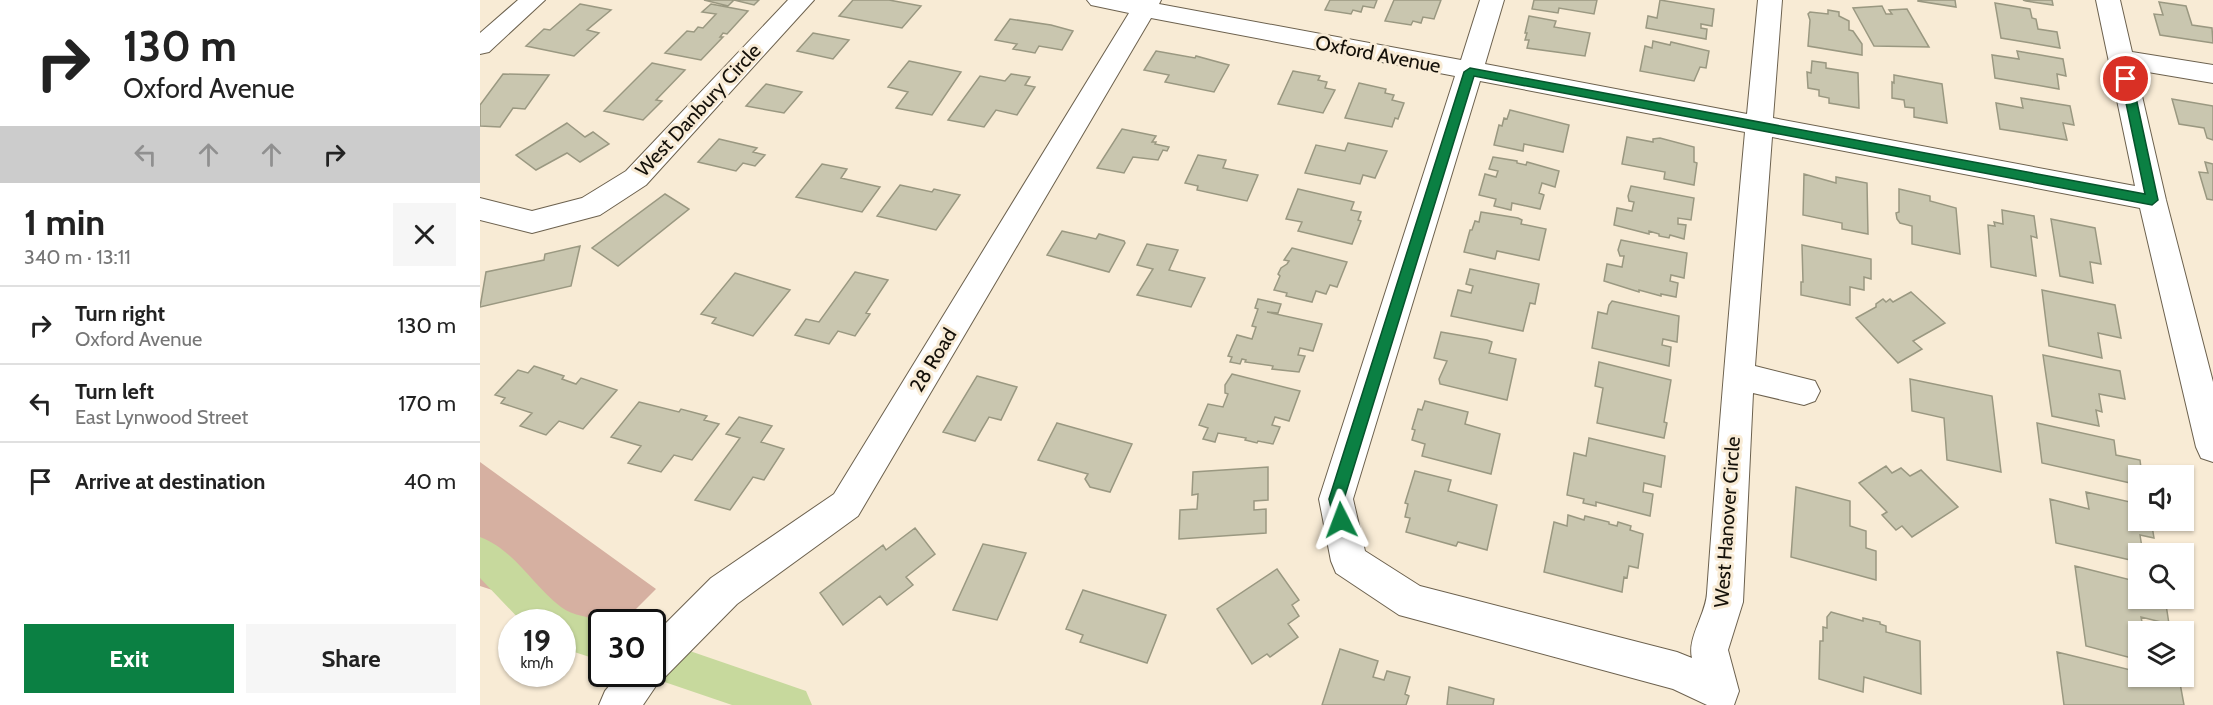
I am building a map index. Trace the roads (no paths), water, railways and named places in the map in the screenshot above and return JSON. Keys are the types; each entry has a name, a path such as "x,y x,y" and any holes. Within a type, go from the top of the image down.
{"street":[{"path":"480,46 533,0"},
{"name":"West Danbury Circle","path":"480,209 532,222 590,207 636,178 802,0"},
{"name":"Oxford Avenue","path":"1099,0 1146,4 1470,72 2152,200"},
{"path":"1470,72 1492,0"},
{"name":"West Hanover Circle","path":"1470,72 1336,499 1349,561 1412,602 1677,671 1720,691 1709,650 1725,602 1738,376 1770,0"},
{"path":"2108,0 2152,200 2213,447"},
{"name":"28 Road","path":"666,650 724,591 846,505 1146,4"},
{"path":"2122,59 2213,74"},
{"path":"1738,376 1804,391"},
{"path":"619,705 633,687"}],"waterway":[{"path":"480,555 496,567 536,609"},
{"path":"576,633 588,636"},
{"path":"666,663 792,705"}]}
